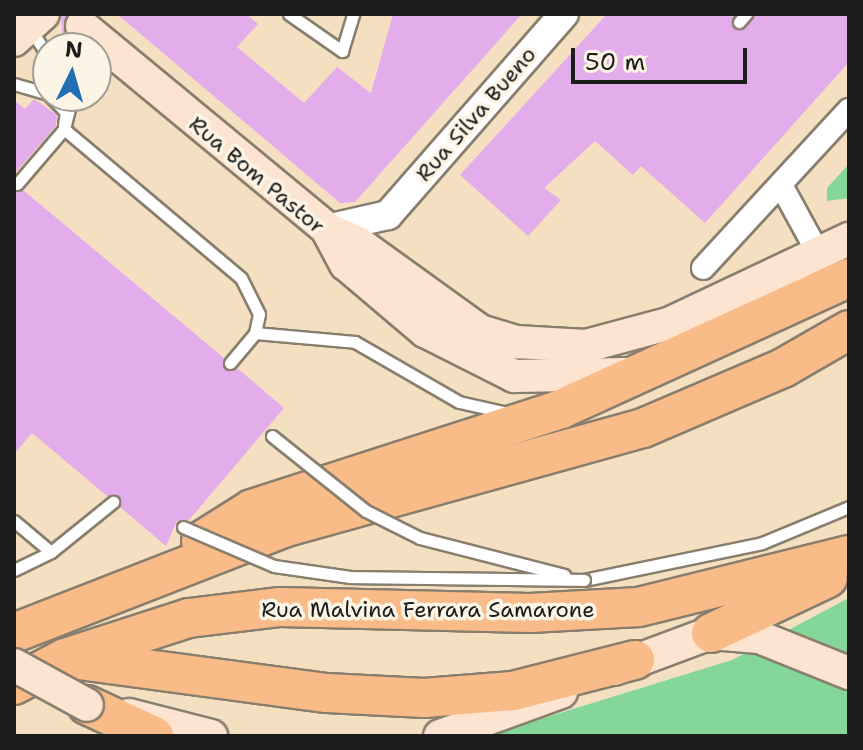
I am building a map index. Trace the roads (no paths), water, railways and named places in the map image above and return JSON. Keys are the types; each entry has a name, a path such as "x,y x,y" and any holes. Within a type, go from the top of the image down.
{"highway":[{"path":"136,582 252,509 561,409 849,278"},
{"path":"14,633 136,582 286,527 643,428 783,368 849,330"},
{"name":"Rua Malvina Ferrara Samarone","path":"14,685 65,658 189,618 280,607 530,613 639,607 849,555"},
{"path":"711,633 849,562"},
{"path":"65,658 159,665 327,693 424,698 513,691 635,660"},
{"path":"87,705 154,736"}],"main road":[{"name":"Rua Bom Pastor","path":"82,26 327,229 346,264 425,331 493,370 575,380 663,365"},
{"path":"327,229 480,331 517,342 586,346 671,323 849,239"},
{"path":"440,736 711,633 759,637 849,673"},
{"path":"14,665 87,705 211,736"}],"street":[{"name":"Rua Silva Bueno","path":"388,215 564,14"},
{"path":"703,268 849,110"},
{"path":"781,185 818,253"},
{"path":"327,229 388,215 393,271"}],"lane":[{"path":"289,14 342,51 353,14"},
{"path":"64,129 66,112"},
{"path":"17,184 64,129 68,112"},
{"path":"64,129 203,246 254,294 255,333 230,363"},
{"path":"255,333 355,342 484,410 561,409"},
{"path":"269,433 366,511 420,538 584,580"},
{"path":"14,570 51,552 113,502"},
{"path":"183,527 274,566 350,577 584,580 762,543 849,507"},
{"path":"14,521 51,552"}]}
